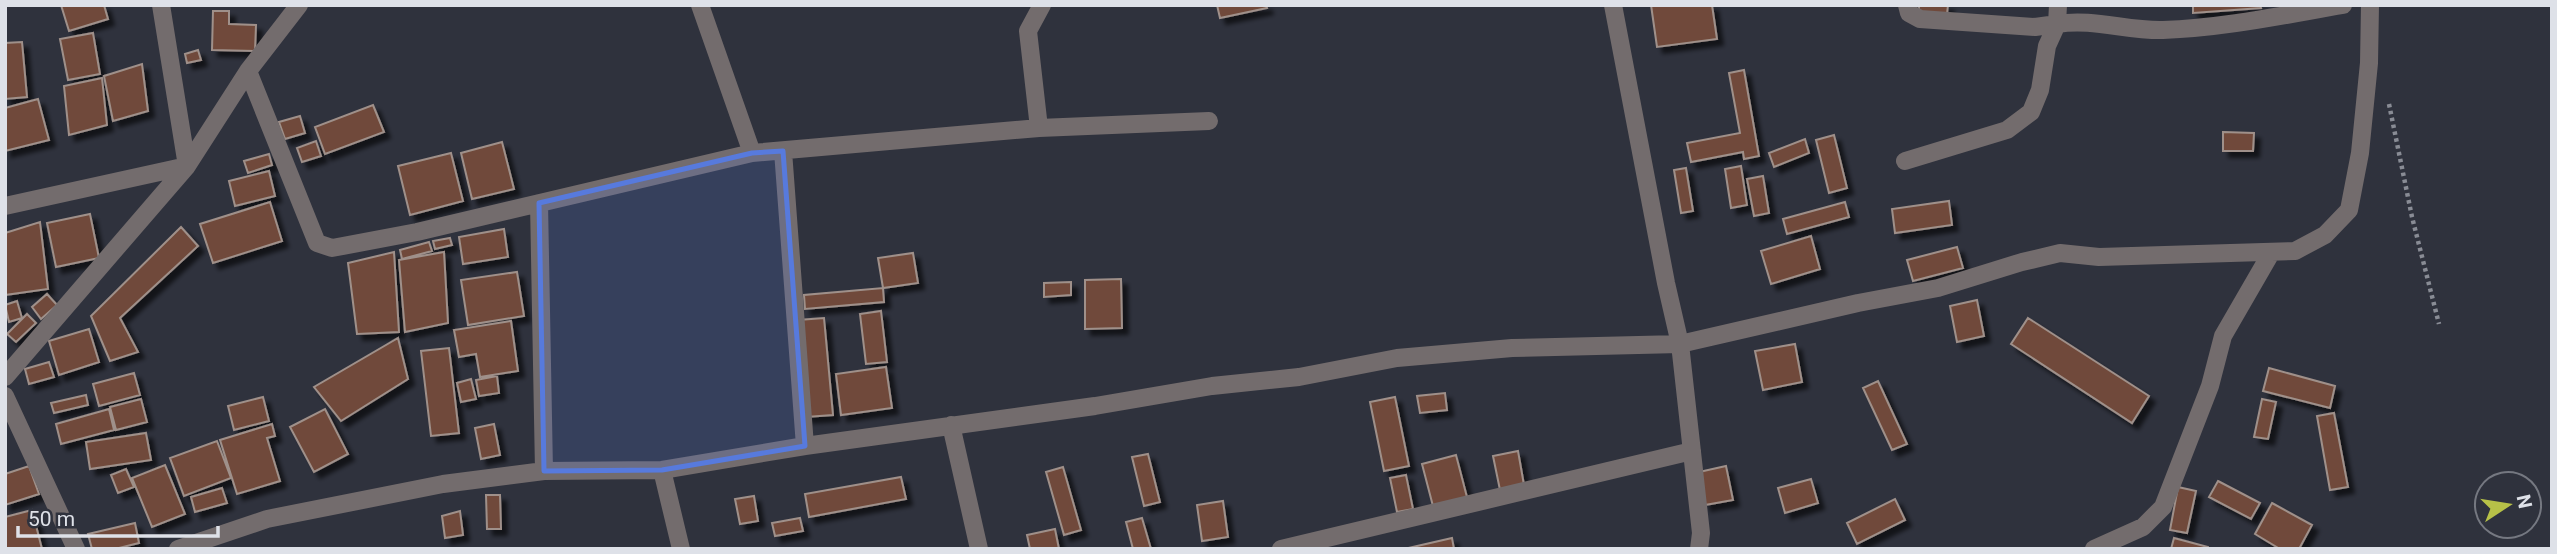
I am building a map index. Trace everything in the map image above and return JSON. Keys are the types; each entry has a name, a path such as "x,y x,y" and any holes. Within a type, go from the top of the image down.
{"street":[{"path":"161,5 187,166"},
{"path":"5,377 187,166 248,71 299,5"},
{"path":"700,5 752,153"},
{"path":"1039,128 1028,32 1042,5"},
{"path":"1613,5 1680,344 1701,533 1699,549"},
{"path":"1907,5 1909,13 1920,19 2035,27 2077,21 2162,30 2257,20 2343,5"},
{"path":"1905,161 2007,130 2031,112 2040,90 2047,46 2057,24 2057,5"},
{"path":"178,549 267,519 443,484 544,471 663,470 805,446 1095,406 1212,386 1298,377 1397,358 1512,348 1680,344 1858,303 1938,288 2060,253 2099,257 2295,251 2325,235 2349,210 2360,153 2369,63 2370,5"},
{"path":"248,71 317,243 332,248 417,232 752,153 1039,128 1209,121"},
{"path":"783,151 805,446"},
{"path":"5,206 187,166"},
{"path":"539,203 544,471"},
{"path":"2094,549 2143,527 2163,507 2210,386 2223,336 2272,253"},
{"path":"5,397 76,549"},
{"path":"951,425 979,549"},
{"path":"1281,549 1692,451"},
{"path":"663,470 681,549"}],"path":[{"path":"2388,102 2412,217 2439,324"}],"highlighted area":[{"path":"783,151 805,446 662,470 544,471 539,203 752,153"}],"building":[{"path":"61,5 104,5 108,19 69,31"},
{"path":"1217,5 1266,5 1267,8 1220,18"},
{"path":"1651,5 1712,5 1717,39 1657,47"},
{"path":"1919,5 1948,5 1947,14 1919,13"},
{"path":"2193,5 2260,5 2261,8 2193,13"},
{"path":"213,11 229,11 229,24 256,25 255,51 212,50"},
{"path":"93,33 100,74 68,80 60,39"},
{"path":"22,42 27,97 5,99 5,43"},
{"path":"198,50 201,60 187,63 185,54"},
{"path":"142,64 148,111 113,121 104,76"},
{"path":"1744,70 1759,156 1744,159 1743,152 1691,162 1687,143 1740,133 1729,73"},
{"path":"102,78 107,125 69,135 64,86"},
{"path":"38,99 49,140 5,151 5,108"},
{"path":"373,105 384,132 325,154 315,127"},
{"path":"300,116 305,133 285,139 279,122"},
{"path":"2223,132 2254,133 2253,151 2223,151"},
{"path":"1834,135 1847,188 1829,193 1816,140"},
{"path":"1805,139 1809,153 1774,167 1769,153"},
{"path":"316,141 321,156 302,162 297,148"},
{"path":"502,142 514,189 472,199 461,153"},
{"path":"451,153 463,201 410,215 398,166"},
{"path":"269,154 272,165 248,173 244,161"},
{"path":"1741,166 1747,205 1731,208 1725,169"},
{"path":"1686,168 1693,211 1681,213 1674,170"},
{"path":"269,171 275,196 235,206 229,181"},
{"path":"1763,176 1769,213 1754,216 1747,179"},
{"path":"1949,201 1952,225 1895,233 1892,209"},
{"path":"270,202 282,241 213,263 200,224"},
{"path":"1845,202 1849,217 1787,234 1783,219"},
{"path":"90,214 99,258 56,267 47,223"},
{"path":"40,222 48,289 5,295 5,233"},
{"path":"181,227 198,246 120,318 138,352 110,361 91,316"},
{"path":"504,229 508,257 463,264 459,237"},
{"path":"1811,236 1820,269 1771,284 1761,251"},
{"path":"450,238 452,245 435,249 433,241"},
{"path":"429,242 432,251 402,259 400,250"},
{"path":"1957,247 1963,268 1913,281 1907,260"},
{"path":"394,252 399,332 357,334 348,263"},
{"path":"444,252 448,323 405,332 399,260"},
{"path":"913,253 918,283 883,288 878,258"},
{"path":"517,272 524,316 468,325 461,280"},
{"path":"1121,279 1122,328 1085,329 1085,280"},
{"path":"1071,282 1071,295 1044,297 1044,283"},
{"path":"883,288 884,302 805,309 804,295"},
{"path":"47,294 57,305 41,319 32,307"},
{"path":"1977,300 1984,336 1957,342 1950,306"},
{"path":"17,301 22,318 9,322 5,305"},
{"path":"881,311 887,362 866,364 860,314"},
{"path":"27,314 36,323 16,342 7,334"},
{"path":"824,318 833,415 806,417 798,320"},
{"path":"2028,318 2149,396 2132,423 2011,344"},
{"path":"511,321 518,371 480,377 476,354 459,357 454,330"},
{"path":"89,329 99,362 59,375 49,341"},
{"path":"398,338 408,379 341,421 314,387"},
{"path":"1795,344 1802,382 1763,390 1755,351"},
{"path":"449,348 459,433 431,436 421,351"},
{"path":"49,362 54,377 29,384 25,369"},
{"path":"886,367 892,408 841,415 836,374"},
{"path":"2269,368 2335,386 2330,408 2263,391"},
{"path":"134,373 140,395 99,406 93,384"},
{"path":"497,376 499,393 479,396 476,380"},
{"path":"471,379 476,399 461,402 457,383"},
{"path":"1878,381 1907,444 1892,450 1863,388"},
{"path":"1445,393 1447,410 1420,413 1417,396"},
{"path":"86,395 88,405 54,413 51,403"},
{"path":"263,397 269,421 234,430 228,406"},
{"path":"1395,397 1409,466 1384,471 1370,402"},
{"path":"141,399 147,422 116,430 110,407"},
{"path":"2262,399 2276,402 2268,439 2254,437"},
{"path":"109,409 114,430 61,444 56,424"},
{"path":"325,409 348,454 314,472 290,427"},
{"path":"2334,413 2348,487 2330,490 2317,416"},
{"path":"272,424 275,436 267,438 280,481 237,494 220,440"},
{"path":"494,424 500,455 481,459 475,428"},
{"path":"146,433 151,460 90,469 86,442"},
{"path":"217,441 231,478 184,496 170,458"},
{"path":"1518,451 1524,485 1500,490 1493,456"},
{"path":"1148,454 1160,502 1144,506 1132,457"},
{"path":"1456,455 1468,501 1434,510 1422,464"},
{"path":"165,465 185,514 152,527 132,478"},
{"path":"29,466 39,494 5,505 5,474"},
{"path":"1726,466 1733,500 1705,505 1699,472"},
{"path":"1063,467 1081,530 1064,535 1046,472"},
{"path":"126,469 134,487 118,493 111,475"},
{"path":"1406,475 1413,509 1397,512 1390,478"},
{"path":"901,477 906,499 809,517 805,494"},
{"path":"1811,479 1818,503 1785,513 1778,488"},
{"path":"2218,481 2260,503 2251,519 2209,497"},
{"path":"2178,487 2196,491 2187,533 2170,530"},
{"path":"222,488 227,503 195,512 191,497"},
{"path":"486,495 500,495 501,529 487,529"},
{"path":"754,496 758,521 740,524 735,499"},
{"path":"1895,499 1905,520 1857,544 1847,523"},
{"path":"1223,501 1228,537 1202,541 1197,505"},
{"path":"2272,503 2312,525 2299,549 2280,549 2255,534"},
{"path":"32,510 42,549 5,549 5,517"},
{"path":"460,511 463,535 445,538 442,516"},
{"path":"800,518 803,531 775,536 772,523"},
{"path":"1142,518 1151,549 1133,549 1126,522"},
{"path":"135,523 139,543 115,549 92,549 88,534"},
{"path":"1055,529 1059,549 1030,549 1027,535"},
{"path":"1452,538 1454,549 1404,549"},
{"path":"2174,538 2208,547 2208,549 2171,549"}]}
